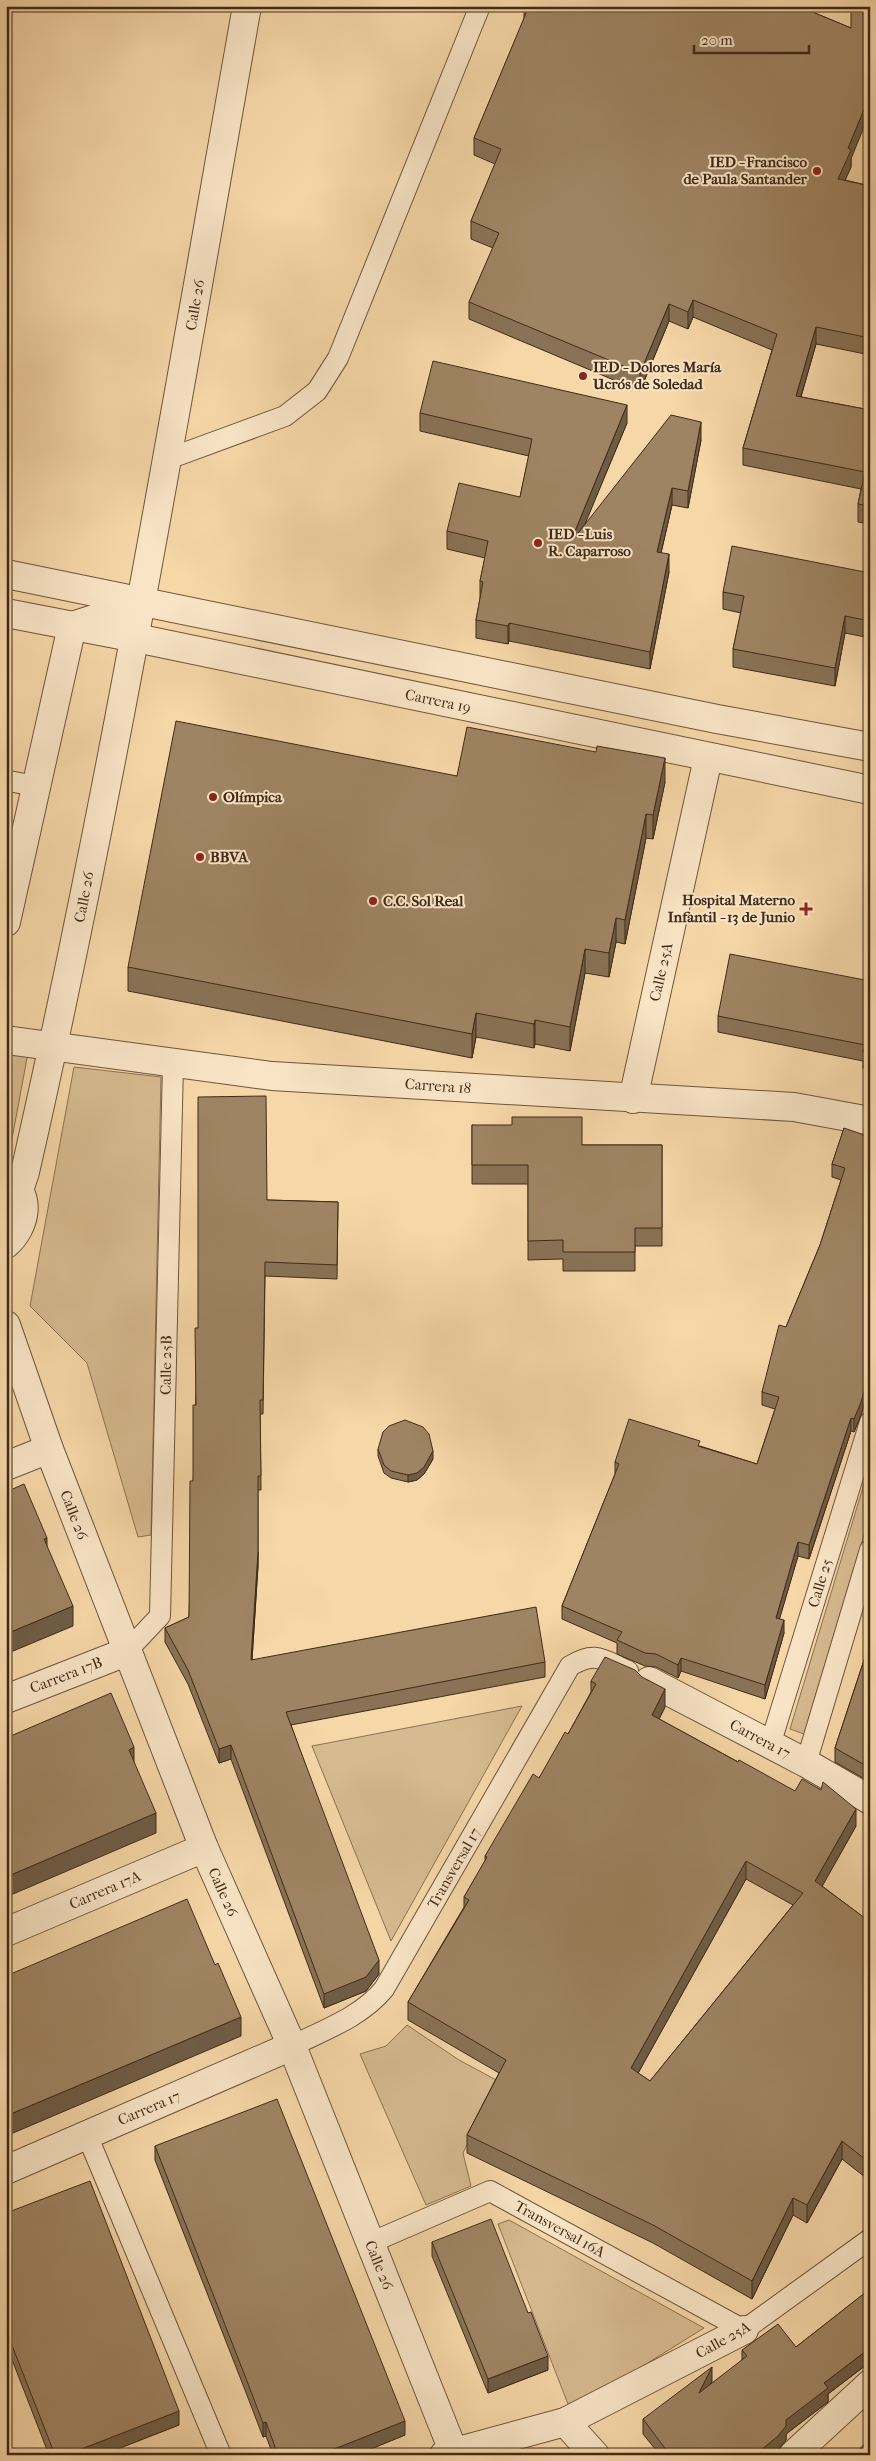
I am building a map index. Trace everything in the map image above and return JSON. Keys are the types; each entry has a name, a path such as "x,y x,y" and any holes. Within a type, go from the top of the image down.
{"street":[{"name":"Calle 26","path":"6,1244 15,1237 24,1214 24,1201 12,1184 26,1172 54,1048 136,638 245,6"},
{"path":"6,574 717,719 870,747"},
{"path":"6,922 72,626 142,603"},
{"name":"Carrera 19","path":"6,613 136,638 708,758 870,790"},
{"name":"Calle 25A","path":"633,1099 708,758"},
{"name":"Carrera 18","path":"6,1040 272,1076 633,1099 794,1107 870,1120"},
{"name":"Calle 26","path":"6,1326 49,1449 126,1652 204,1848 292,2046 370,2243 449,2454"},
{"path":"6,1466 49,1449"},
{"name":"Carrera 17B","path":"6,1699 126,1652"},
{"name":"Carrera 17","path":"649,1681 806,1763 870,1800"},
{"name":"Carrera 17A","path":"6,1932 204,1848"},
{"name":"Carrera 17","path":"6,2170 292,2046"},
{"name":"Calle 25A","path":"449,2454 565,2422 744,2330"},
{"path":"793,2455 870,2384"},
{"path":"565,2422 595,2455"}],"lane":[{"path":"168,459 285,416 317,391 338,358 480,6"},
{"path":"9,782 36,786"},
{"name":"Calle 25B","path":"126,1652 160,1616 173,1064"},
{"name":"Calle 25","path":"770,1745 870,1422"},
{"path":"806,1763 870,1550"},
{"name":"Transversal 17","path":"292,2046 359,2012 373,2003 384,1990 570,1666 584,1658 596,1657 649,1681"},
{"path":"88,2134 220,2455"},
{"name":"Transversal 16A","path":"370,2243 490,2191 744,2330"},
{"name":"Calle 25A","path":"744,2330 870,2239"}],"shaded area":[{"path":"6,1049 25,1051 27,1058 9,1155 6,1156"},
{"path":"74,1067 161,1077 151,1535 138,1537 87,1363 30,1306"},
{"path":"870,1464 870,1515 804,1734 790,1729"},
{"path":"522,1706 391,1941 312,1746"},
{"path":"407,2025 459,2060 498,2081 463,2153 471,2186 426,2205 360,2054 386,2046"},
{"path":"509,2220 704,2328 606,2389 568,2404 498,2224"}],"building":[{"path":"529,6 798,6 851,28 851,6 870,6 870,95 848,148 851,150 838,179 870,186 870,338 816,327 796,396 870,410 870,506 858,504 865,472 743,448 777,334 693,300 688,312 669,304 640,373 469,302 499,233 471,221 501,149 474,138"},
{"path":"433,361 627,405 573,536 575,537 671,415 701,422 688,491 672,488 657,552 669,554 650,652 509,623 508,626 476,620 483,582 480,581 488,541 447,531 459,483 520,497 532,439 420,413"},
{"path":"732,546 870,573 870,621 845,616 835,668 733,649 744,596 723,592"},
{"path":"6,641 10,642 6,663"},
{"path":"176,721 457,776 467,727 596,752 597,746 665,758 653,815 646,814 625,920 616,918 609,953 585,949 570,1027 535,1020 534,1024 476,1013 472,1034 128,967"},
{"path":"730,954 870,981 870,1054 863,1052 865,1045 718,1016"},
{"path":"266,1096 267,1200 338,1202 337,1265 265,1262 263,1400 260,1400 261,1476 258,1476 258,1552 251,1660 536,1607 545,1662 286,1712 379,1960 366,1977 324,1994 231,1745 219,1749 188,1670 165,1628 189,1617 190,1481 193,1481 193,1405 196,1405 195,1328 198,1328 198,1097"},
{"path":"512,1117 582,1117 582,1145 662,1145 662,1228 635,1228 635,1252 563,1252 563,1240 528,1241 528,1165 472,1165 472,1125 512,1125"},
{"path":"844,1128 870,1137 870,1357 868,1378 854,1419 851,1418 809,1545 798,1542 776,1618 784,1620 765,1685 681,1658 678,1665 656,1654 645,1653 617,1640 622,1632 562,1606 619,1464 615,1462 629,1419 700,1441 698,1446 757,1464 779,1397 762,1392 779,1325 786,1327 820,1245 845,1168 832,1164"},
{"path":"405,1420 423,1427 429,1434 433,1451 424,1467 417,1473 408,1475 391,1471 384,1465 378,1449 383,1432 389,1426"},
{"path":"24,1484 47,1538 44,1539 73,1606 6,1634 6,1492"},
{"path":"870,1642 870,1768 835,1748"},
{"path":"605,1657 635,1670 642,1677 665,1689 652,1715 795,1791 802,1779 821,1790 823,1782 856,1809 815,1881 870,1922 870,2163 842,2141 807,2205 793,2198 752,2281 653,2225 467,2135 506,2060 408,2002 469,1900 464,1897 487,1857 485,1856 533,1774 539,1778 565,1732 568,1734 596,1684 591,1681","holes":["746,1861 803,1893 650,2081 631,2068"]},
{"path":"111,1693 134,1747 129,1750 156,1813 6,1877 6,1738"},
{"path":"187,1899 215,1965 218,1963 241,2017 6,2116 6,1976"},
{"path":"277,2099 405,2421 319,2455 278,2455 266,2422 263,2423 155,2146"},
{"path":"90,2181 179,2411 66,2455 55,2455 6,2330 6,2213"},
{"path":"491,2219 528,2313 531,2312 548,2356 488,2379 432,2242"},
{"path":"870,2287 870,2348 824,2383 828,2388 786,2420 786,2426 778,2436 755,2455 670,2455 643,2419 712,2367 699,2393 747,2356 742,2350 778,2324 796,2347"},
{"path":"870,2439 870,2455 853,2455"}],"place":[{"name":"IED - Francisco de Paula Santander","path":"817,171"},
{"name":"IED - Dolores María Ucrós de Soledad","path":"583,376"},
{"name":"IED - Luis R. Caparroso","path":"538,543"},
{"name":"Olímpica","path":"213,797"},
{"name":"BBVA","path":"200,857"},
{"name":"C.C. Sol Real","path":"373,901"},
{"name":"Hospital Materno Infantil - 13 de Junio","path":"806,909"}]}
